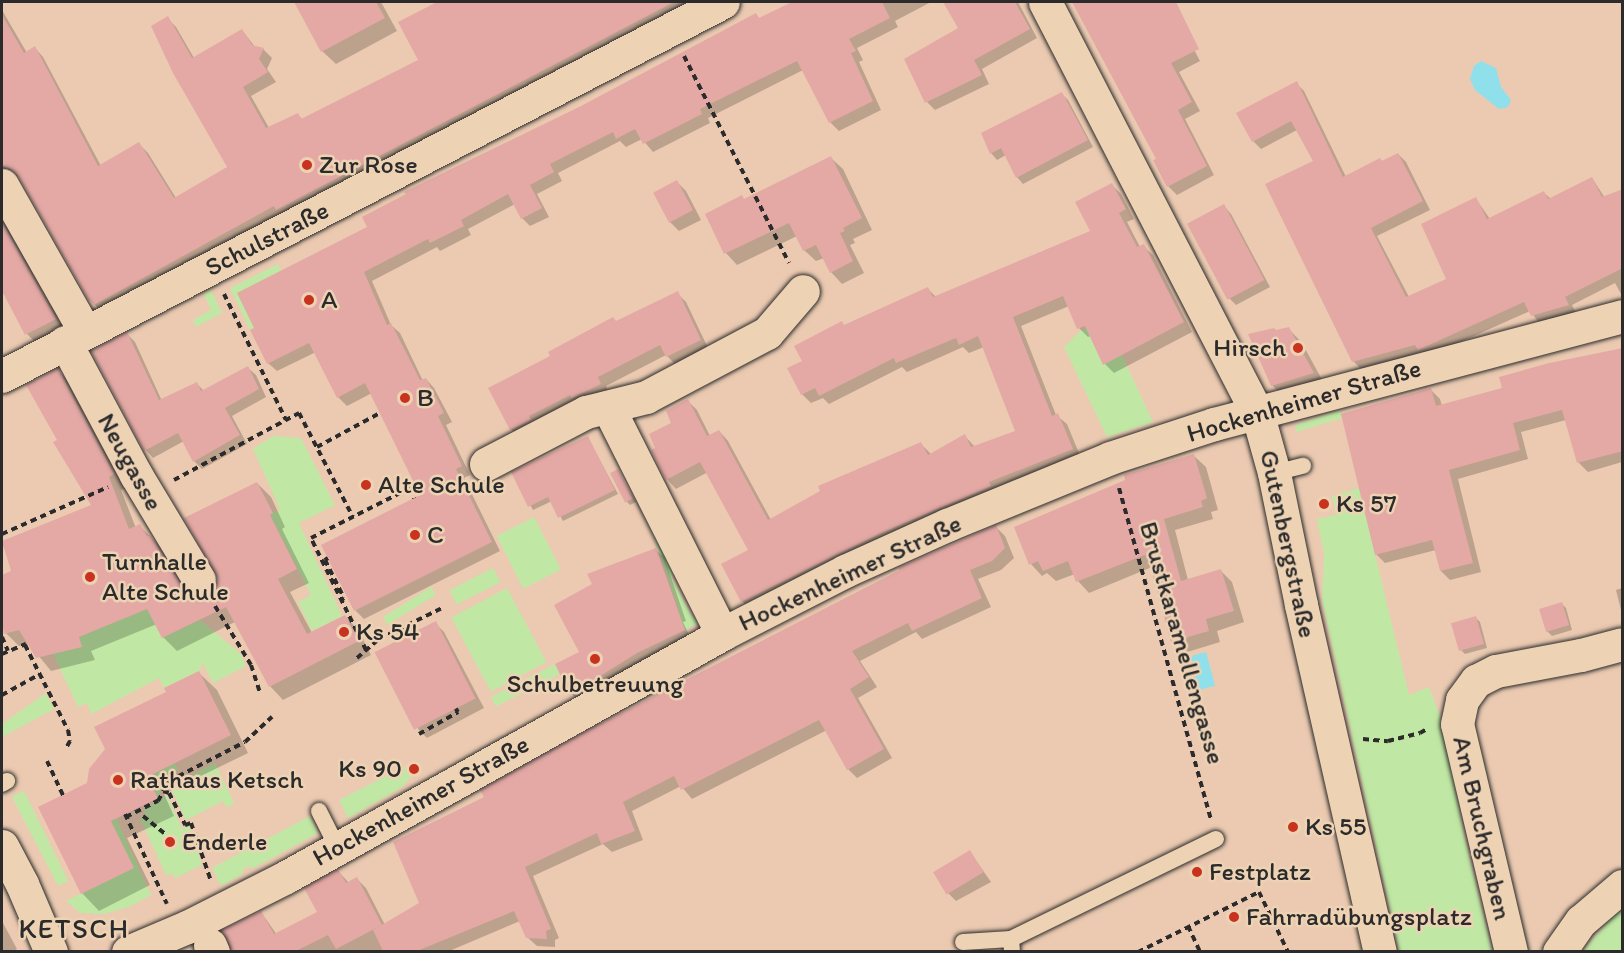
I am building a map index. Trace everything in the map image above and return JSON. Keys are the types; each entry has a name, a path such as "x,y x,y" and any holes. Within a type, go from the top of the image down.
{"street":[{"name":"Schulstraße","path":"2,376 723,2"},
{"name":"Gutenbergstraße","path":"1046,2 1289,470 1301,605 1380,951"},
{"name":"Neugasse","path":"2,185 75,337 141,485 199,580"},
{"path":"486,464 586,412 646,397 767,333 803,291"},
{"name":"Hockenheimer Straße","path":"128,951 203,941 286,877 337,847 722,634 845,571 947,525 1110,458 1257,412 1623,316"},
{"path":"608,406 722,634"},
{"name":"Am Bruchgraben","path":"1511,951 1457,724 1462,700 1476,681 1496,671 1581,655 1623,644"},
{"path":"2,846 22,884 51,951"},
{"path":"1559,951 1581,921 1623,886"}],"lane":[{"path":"319,811 337,847"},
{"path":"963,942 1012,945 1216,839"}],"path":[{"path":"670,28 803,291"},
{"path":"211,267 286,420"},
{"path":"2,534 141,485 299,413 353,517"},
{"path":"317,447 380,413"},
{"name":"Brustkaramellengasse","path":"1110,458 1216,839"},
{"path":"366,650 311,538 410,488 414,498"},
{"path":"328,558 325,560 344,598 341,600"},
{"path":"199,580 251,665 260,692"},
{"path":"357,658 379,639 444,606"},
{"path":"400,628 405,637"},
{"path":"2,637 8,651"},
{"path":"2,654 26,644 68,730 70,741 65,750"},
{"path":"2,695 40,674"},
{"path":"418,734 458,712 456,709"},
{"path":"1360,739 1388,741 1420,734 1460,711"},
{"path":"203,941 178,907 170,910 125,815 158,801 169,781 246,742 272,717"},
{"path":"46,760 63,795"},
{"path":"164,790 169,793 185,825 191,823 215,889"},
{"path":"143,816 165,834"},
{"path":"1138,951 1258,892 1288,951"},
{"path":"1188,926 1200,951"}],"green space":[{"path":"278,264 281,271 238,293 254,328 250,330 230,288"},
{"path":"211,290 222,313 196,327 193,320 211,310 204,294"},
{"path":"1105,319 1153,422 1107,437 1064,347 1079,332"},
{"path":"1340,410 1342,418 1296,432 1296,425"},
{"path":"273,436 301,438 335,505 299,523 342,616 312,631 298,602 311,595 270,515 280,509 253,449"},
{"path":"1359,488 1409,695 1429,687 1442,721 1464,835 1492,951 1399,951 1322,599 1324,554 1317,519 1336,515 1332,496"},
{"path":"534,517 561,570 523,589 497,536"},
{"path":"652,531 678,571 671,576 692,617 700,613 699,622 685,631 677,614 680,613"},
{"path":"493,568 500,582 457,605 449,590"},
{"path":"431,587 436,595 387,625 383,617"},
{"path":"507,588 546,662 491,692 451,618"},
{"path":"147,609 162,638 200,620 241,654 246,666 213,683 203,663 199,671 164,688 159,678 91,714 87,703 78,707 53,654 82,647 79,637"},
{"path":"555,664 560,674 496,706 491,697"},
{"path":"46,693 54,709 2,737 2,724"},
{"path":"175,763 178,769 167,775 158,798 147,777"},
{"path":"215,763 234,803 226,807 223,801 186,820 170,786"},
{"path":"406,766 411,777 401,788 348,818 339,800"},
{"path":"24,791 68,881 58,886 12,797"},
{"path":"167,795 182,829 189,826 202,865 175,878 172,873 166,875 140,818 146,814 144,810"},
{"path":"310,816 318,833 252,869 250,866 242,870 243,874 221,886 212,868"},
{"path":"116,818 151,895 131,906 105,914 80,913 66,901 134,868 111,822"},
{"path":"1622,907 1622,951 1582,952 1616,912"}],"water":[{"path":"1481,61 1496,68 1501,87 1511,100 1508,107 1499,109 1475,90 1470,79 1474,66"},
{"path":"1206,652 1215,686 1198,690 1189,657"}],"building":[{"path":"294,2 376,2 385,18 321,52"},
{"path":"437,2 674,2 276,210 274,206 94,305 91,300 89,301 18,176 11,169 2,166 2,15 24,53 35,46 98,166 139,142 174,198 227,167 173,73 151,26 168,16 192,58 242,29 252,45 264,48 259,59 268,72 243,87 266,128 298,113 301,119 418,60 398,22"},
{"path":"792,2 882,2 890,18 849,39 856,51 851,53 873,101 829,123 797,61 700,109 702,114 643,144 635,129 616,139 613,132 550,164 554,172 530,185 542,208 521,219 508,194 461,220 464,226 430,243 428,239 364,272 387,325 391,323 420,380 426,378 444,413 438,416 462,466 456,469 492,542 354,611 321,545 420,495 365,383 337,398 309,343 267,364 250,330 254,328 237,293 367,227 362,217 406,194 404,192 581,106 756,13 759,18"},
{"path":"943,2 1015,2 1030,29 974,60 982,75 925,103 904,59 958,28"},
{"path":"1072,2 1176,2 1199,49 1171,63 1192,102 1178,110 1207,166 1167,187 1153,160 1156,159"},
{"path":"1297,81 1343,177 1380,158 1382,161 1398,153 1423,201 1371,228 1406,297 1446,279 1421,224 1476,197 1487,219 1544,191 1548,199 1592,177 1602,197 1623,189 1623,268 1565,297 1569,305 1531,316 1524,302 1418,350 1415,345 1352,362 1265,184 1313,161 1291,121 1252,142 1236,113"},
{"path":"1062,92 1088,140 1016,178 1001,148 990,154 981,133"},
{"path":"831,156 862,218 843,228 845,231 840,233 853,261 830,273 816,245 803,251 789,223 724,254 705,214 742,195 744,199"},
{"path":"677,180 693,210 669,223 653,193"},
{"path":"1112,183 1126,209 1119,213 1137,247 1144,244 1184,322 1103,365 1085,326 1077,329 1063,296 1013,317 1052,416 1058,413 1073,449 989,482 991,486 881,533 741,602 721,564 748,550 700,462 666,480 651,450 655,448 649,434 671,423 666,411 688,399 707,436 719,430 768,520 820,491 818,486 921,442 928,455 965,434 971,447 1015,431 978,336 959,345 956,338 896,363 894,358 819,396 815,388 801,395 787,368 802,361 794,346 842,321 844,325 928,287 933,297 1090,231 1075,202"},
{"path":"1224,204 1264,280 1227,300 1187,224"},
{"path":"2,222 56,319 25,335 2,291"},
{"path":"678,291 701,340 666,357 660,345 598,377 601,384 572,398 570,395 529,416 531,420 510,430 488,388 550,356 548,352 613,317 616,321"},
{"path":"1289,327 1314,373 1271,386 1248,334"},
{"path":"127,332 159,400 197,382 201,391 248,366 259,389 225,408 240,435 193,462 178,433 144,451 91,351"},
{"path":"1623,348 1623,451 1577,463 1562,410 1513,423 1520,450 1449,470 1473,563 1440,571 1432,540 1375,555 1341,414 1431,388 1436,406 1502,388 1499,377 1549,363"},
{"path":"58,368 114,474 109,477 129,529 140,524 147,536 150,535 189,596 199,599 208,596 216,589 218,579 184,518 257,482 273,513 270,515 297,569 278,579 307,634 345,615 359,641 269,687 226,607 162,638 147,609 79,637 82,647 36,658 19,630 4,634 2,575 11,571 2,541 91,505 53,442 57,440 26,385"},
{"path":"588,436 615,490 558,518 548,497 528,507 511,472"},
{"path":"1194,454 1207,498 1201,501 1203,507 1164,519 1181,581 1221,569 1234,611 1206,619 1209,631 1171,642 1147,554 1076,582 1068,561 1043,571 1038,561 1029,565 1014,527 1125,480 1124,475"},
{"path":"618,469 633,498 625,502 610,473"},
{"path":"996,525 1005,548 992,561 970,570 982,598 912,631 908,623 852,651 869,677 850,689 884,749 847,770 819,720 681,790 674,776 623,802 635,831 601,844 597,833 525,867 551,929 546,931 547,939 526,938 514,911 417,951 383,951 373,930 419,903 393,842 484,797 480,790 594,727 900,570 898,568"},
{"path":"656,548 685,630 637,653 570,695 555,664 579,652 554,605 592,584 587,574"},
{"path":"1562,602 1569,625 1546,632 1539,609"},
{"path":"1476,616 1484,644 1459,651 1451,623"},
{"path":"436,621 475,699 414,730 375,652"},
{"name":"Rathaus Ketsch","path":"199,671 231,735 147,777 158,798 111,821 134,868 81,894 38,807 87,783 89,769 105,749 94,727 166,692 164,688"},
{"path":"970,850 983,872 947,894 933,872"},
{"path":"338,869 346,883 357,877 382,925 336,949 328,935 296,951 231,951 222,930 261,911 274,934 317,912 304,888"}],"place":[{"name":"Zur Rose","path":"307,165"},
{"name":"A","path":"309,300"},
{"name":"Hirsch","path":"1298,348"},
{"name":"B","path":"405,398"},
{"name":"Alte Schule","path":"366,485"},
{"name":"Ks 57","path":"1324,504"},
{"name":"C","path":"415,535"},
{"name":"Turnhalle Alte Schule","path":"90,577"},
{"name":"Ks 54","path":"344,632"},
{"name":"Schulbetreuung","path":"595,659"},
{"name":"Ks 90","path":"414,769"},
{"name":"Rathaus Ketsch","path":"118,780"},
{"name":"Ks 55","path":"1293,827"},
{"name":"Enderle","path":"170,842"},
{"name":"Festplatz","path":"1197,872"},
{"name":"Fahrradübungsplatz","path":"1234,917"}],"district":[{"name":"KETSCH","path":"74,928"}]}
